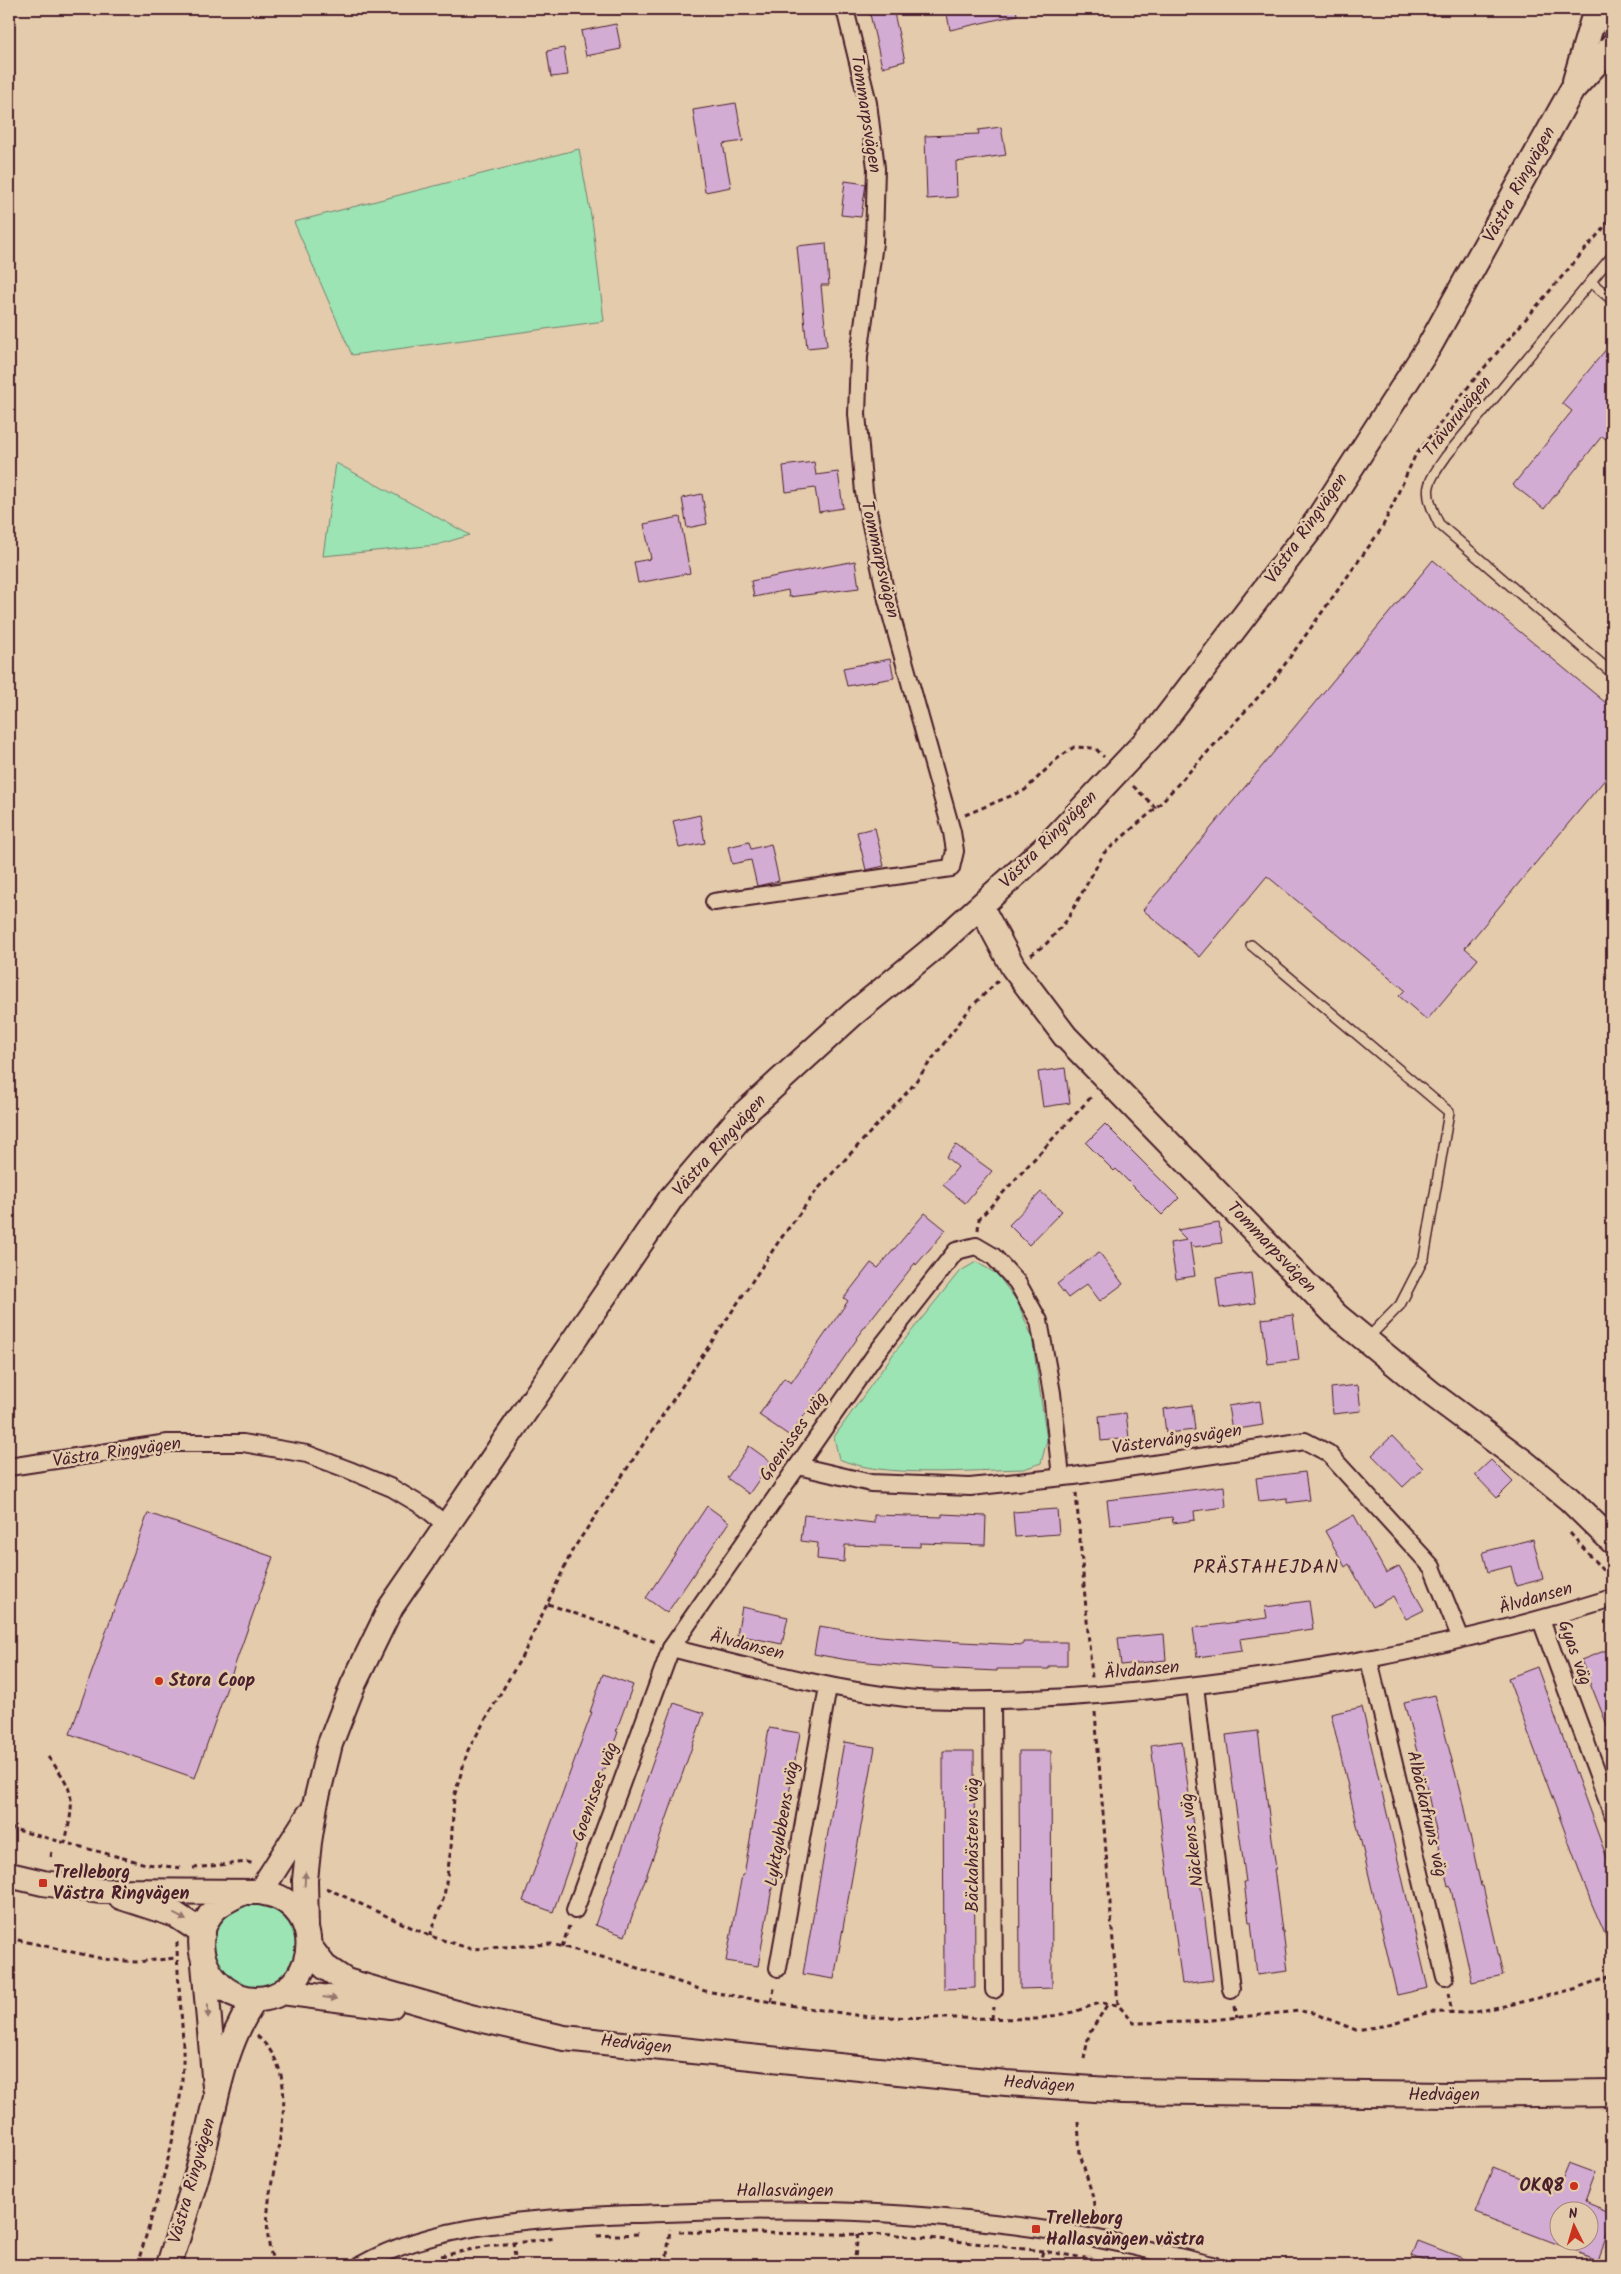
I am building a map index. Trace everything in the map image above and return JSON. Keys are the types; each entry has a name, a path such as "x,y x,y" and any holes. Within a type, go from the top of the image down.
{"main road":[{"name":"Västra Ringvägen","path":"308,1937 305,1880 315,1805 330,1744 353,1685 391,1607 446,1525 672,1197 740,1118 854,1014 981,907 1048,845 1160,726 1316,522 1430,346 1572,90 1597,9 1612,23"},
{"name":"Västra Ringvägen","path":"1572,90 1612,46"},
{"name":"Tommarpsvägen","path":"981,907 1009,977 1337,1316 1432,1394 1525,1463 1569,1500 1612,1541"},
{"name":"Västra Ringvägen","path":"251,1892 275,1870 315,1805"},
{"name":"Hedvägen","path":"9,1875 100,1891 176,1914 203,1933"},
{"name":"Hedvägen","path":"100,1891 183,1890 251,1892 275,1895 288,1903 299,1914 308,1937 325,1967 346,1981 470,2017 564,2038 1006,2083 1123,2091 1449,2095 1612,2093"},
{"name":"Hedvägen","path":"251,1892 227,1899 215,1910 206,1923 203,1933 202,1951 204,1962 211,1977 223,1988 237,1996 256,1999 268,1998 282,1992 296,1980 306,1964 308,1937"},
{"name":"Västra Ringvägen","path":"204,1962 216,2096"},
{"name":"Hedvägen","path":"282,1992 470,2017"},
{"name":"Västra Ringvägen","path":"169,2265 204,2150 216,2096 238,2027 256,1999"}],"street":[{"name":"Tommarpsvägen","path":"714,902 951,868 955,851 891,617 864,492 857,414 859,356 874,243 876,168 868,103 845,9"},
{"name":"Goenisses väg","path":"575,1910 670,1648 878,1352 956,1252 976,1246"},
{"path":"976,1246 993,1256 1017,1282 1039,1321 1068,1476"},
{"name":"Västervångsvägen","path":"798,1466 871,1483 970,1487 1068,1476 1305,1441 1328,1453 1432,1567 1461,1639"},
{"name":"Västra Ringvägen","path":"9,1467 168,1443 243,1442 307,1454 349,1470 392,1488 424,1507 446,1525"},
{"name":"Älvdansen","path":"670,1648 828,1687 908,1698 992,1700 1093,1695 1195,1686 1283,1675 1369,1660 1541,1620 1612,1598"},
{"name":"Gyas väg","path":"1541,1620 1612,1813"},
{"name":"Albäckafruns väg","path":"1369,1660 1445,1977"},
{"name":"Näckens väg","path":"1195,1686 1231,1989"},
{"name":"Lyktgubbens väg","path":"778,1968 828,1687"},
{"name":"Bäckahästens väg","path":"992,1700 994,1990"},
{"name":"Hallasvängen","path":"361,2265 389,2252 442,2234 510,2224 601,2216 760,2210 860,2212 1036,2229 1095,2238 1213,2265"}],"lane":[{"name":"Trävaruvägen","path":"1612,256 1447,454 1429,480 1428,502 1438,524 1612,673"},
{"path":"1591,282 1612,300"},
{"path":"1251,945 1449,1112 1424,1258 1400,1305 1366,1340"}],"path":[{"path":"430,1936 444,1896 451,1848 454,1797 468,1750 524,1651 572,1551 779,1241 817,1190 910,1089 971,1007 999,979 1009,977 1048,943 1066,920 1104,853 1156,808 1273,681 1382,528 1415,456 1472,382 1612,218"},
{"path":"948,821 985,808 1024,790 1057,759 1074,747 1095,748 1156,808"},
{"path":"976,1246 979,1219 1107,1080"},
{"path":"1068,1476 1093,1695 1118,2006"},
{"path":"548,1604 629,1631 670,1648"},
{"path":"48,1757 64,1777 72,1796 66,1844"},
{"path":"9,1828 146,1864 190,1868 247,1862 275,1870"},
{"path":"51,1857 52,1852"},
{"path":"305,1880 430,1936 471,1949 552,1944 617,1961 705,1991 869,2016 1037,2019 1072,2012 1100,2003 1118,2006 1134,2023 1191,2022 1300,2011 1313,2013 1356,2030 1382,2026 1430,2012 1470,2013 1518,2003 1574,1989 1612,1975"},
{"path":"137,2265 176,2124 182,2065 182,2025 176,1914"},
{"path":"9,1938 104,1959 136,1962 177,1958"},
{"path":"1084,2058 1089,2034 1107,2004"},
{"path":"182,2025 208,2023"},
{"path":"238,2027 250,2030 264,2042 280,2070 284,2088 284,2108 266,2223 275,2265"},
{"path":"1078,2122 1080,2154 1093,2197 1096,2225"},
{"path":"854,2265 860,2212"},
{"path":"666,2265 672,2213"},
{"path":"510,2224 516,2265"},
{"path":"660,2233 903,2236 1043,2251 1126,2265"},
{"path":"592,2236 641,2234"},
{"path":"418,2262 462,2251 564,2237"},
{"path":"1039,2265 1043,2251"}],"green space":[{"path":"579,149 593,227 604,321 352,355 294,222"},
{"path":"336,463 470,535 437,545 323,556"},
{"path":"976,1262 997,1274 1017,1301 1032,1337 1047,1440 1041,1463 1024,1469 929,1472 880,1469 839,1459 834,1437 894,1353 959,1272"},
{"path":"255,1902 272,1905 286,1914 295,1928 298,1945 295,1962 286,1976 272,1985 255,1988 238,1985 224,1976 215,1962 212,1945 215,1928 224,1914 238,1905"}],"building":[{"path":"893,9 905,61 882,67 870,14"},
{"path":"946,9 1016,9 1017,15 950,30"},
{"path":"616,24 621,49 586,56 581,31"},
{"path":"564,48 568,75 551,77 547,51"},
{"path":"736,103 743,141 723,144 731,187 705,192 693,110"},
{"path":"1001,127 1006,155 956,162 957,197 927,199 925,136 979,134 978,130"},
{"path":"845,181 866,184 861,217 841,215"},
{"path":"826,243 829,285 821,285 827,346 807,348 797,246"},
{"path":"1612,342 1612,444 1602,436 1544,509 1513,485 1572,411 1562,403"},
{"path":"814,462 816,475 838,472 843,508 819,512 815,488 786,492 783,466"},
{"path":"702,494 707,524 687,528 682,498"},
{"path":"680,517 690,573 638,583 634,562 651,559 644,524"},
{"path":"1433,560 1612,708 1612,771 1465,948 1478,959 1427,1020 1399,996 1405,990 1267,876 1200,957 1143,910"},
{"path":"855,561 859,588 789,597 788,590 754,597 751,581"},
{"path":"890,659 894,678 847,686 843,668"},
{"path":"700,815 705,843 679,848 673,821"},
{"path":"875,828 884,866 866,870 857,832"},
{"path":"749,842 751,849 771,844 779,881 757,886 751,860 732,864 728,847"},
{"path":"1065,1068 1070,1103 1043,1107 1038,1072"},
{"path":"1105,1124 1179,1198 1162,1215 1116,1169 1114,1171 1086,1143"},
{"path":"956,1145 992,1171 965,1203 943,1185 958,1167 946,1157"},
{"path":"1041,1192 1062,1211 1029,1245 1009,1225"},
{"path":"925,1213 946,1230 916,1265 915,1263 856,1338 790,1436 759,1415 784,1378 791,1383 848,1301 844,1298 871,1263 878,1268"},
{"path":"1219,1223 1222,1243 1194,1247 1190,1243 1195,1276 1176,1279 1170,1243 1187,1240 1177,1230"},
{"path":"1099,1252 1123,1284 1100,1301 1087,1284 1068,1298 1057,1284"},
{"path":"1251,1273 1255,1303 1220,1308 1216,1278"},
{"path":"1293,1315 1299,1360 1268,1364 1262,1319"},
{"path":"1358,1385 1361,1411 1333,1414 1331,1388"},
{"path":"1260,1401 1263,1425 1232,1430 1228,1406"},
{"path":"1192,1405 1195,1430 1166,1433 1163,1409"},
{"path":"1126,1413 1129,1438 1101,1441 1099,1416"},
{"path":"1392,1436 1423,1468 1403,1487 1372,1455"},
{"path":"749,1446 771,1462 749,1494 727,1478"},
{"path":"1491,1460 1513,1482 1497,1498 1475,1475"},
{"path":"1305,1472 1309,1500 1287,1503 1287,1498 1259,1501 1256,1478"},
{"path":"1224,1486 1226,1507 1194,1511 1195,1520 1173,1523 1172,1517 1110,1525 1107,1500"},
{"path":"707,1506 729,1522 667,1613 646,1598"},
{"path":"1057,1509 1059,1534 1015,1537 1013,1512"},
{"name":"Stora Coop","path":"148,1513 273,1557 195,1778 70,1734"},
{"path":"942,1514 986,1516 985,1545 920,1543 920,1547 845,1545 844,1562 817,1559 818,1543 801,1541 804,1515 874,1523 874,1515 942,1517"},
{"path":"1354,1515 1386,1573 1399,1566 1424,1610 1406,1619 1393,1596 1373,1607 1349,1564 1345,1567 1325,1531"},
{"path":"1533,1539 1543,1579 1516,1586 1511,1566 1488,1572 1483,1552"},
{"path":"1309,1601 1313,1629 1240,1639 1242,1651 1197,1657 1193,1628 1267,1618 1265,1607"},
{"path":"742,1607 788,1617 782,1644 737,1635"},
{"path":"819,1626 880,1636 942,1641 1023,1645 1023,1642 1067,1642 1067,1666 1049,1666 1049,1669 997,1669 997,1671 932,1668 848,1660 814,1654"},
{"path":"1164,1634 1166,1660 1121,1665 1118,1638"},
{"path":"1612,1648 1612,1734 1611,1735 1581,1660"},
{"path":"1537,1667 1612,1872 1612,1950 1591,1902 1508,1678"},
{"path":"603,1674 633,1685 616,1731 618,1732 605,1769 603,1769 553,1912 523,1901 592,1712 590,1712"},
{"path":"1435,1695 1460,1791 1503,1975 1472,1982 1427,1790 1404,1702"},
{"path":"674,1703 704,1713 625,1936 595,1925"},
{"path":"1362,1707 1428,1988 1397,1995 1331,1714"},
{"path":"769,1728 800,1733 758,1966 726,1961 742,1875 744,1875"},
{"path":"1258,1731 1288,1971 1257,1975 1226,1735"},
{"path":"1182,1741 1213,1980 1182,1984 1151,1745"},
{"path":"844,1742 875,1747 834,1979 803,1974"},
{"path":"943,1751 974,1751 975,1988 944,1989"},
{"path":"1019,1751 1051,1751 1052,1988 1020,1989"},
{"path":"1569,2163 1596,2173 1585,2202 1548,2202 1548,2241 1475,2213 1493,2167 1557,2192"},
{"path":"1598,2207 1612,2213 1612,2223 1598,2260 1577,2252 1598,2252"},
{"path":"1418,2241 1478,2265 1436,2265 1412,2256"}],"place":[{"name":"Stora Coop","path":"159,1681"},
{"name":"Trelleborg Västra Ringvägen","path":"43,1883"},
{"name":"OKQ8","path":"1574,2186"},
{"name":"Trelleborg Hallasvängen västra","path":"1036,2229"}],"district":[{"name":"PRÄSTAHEJDAN","path":"1266,1568"}]}
